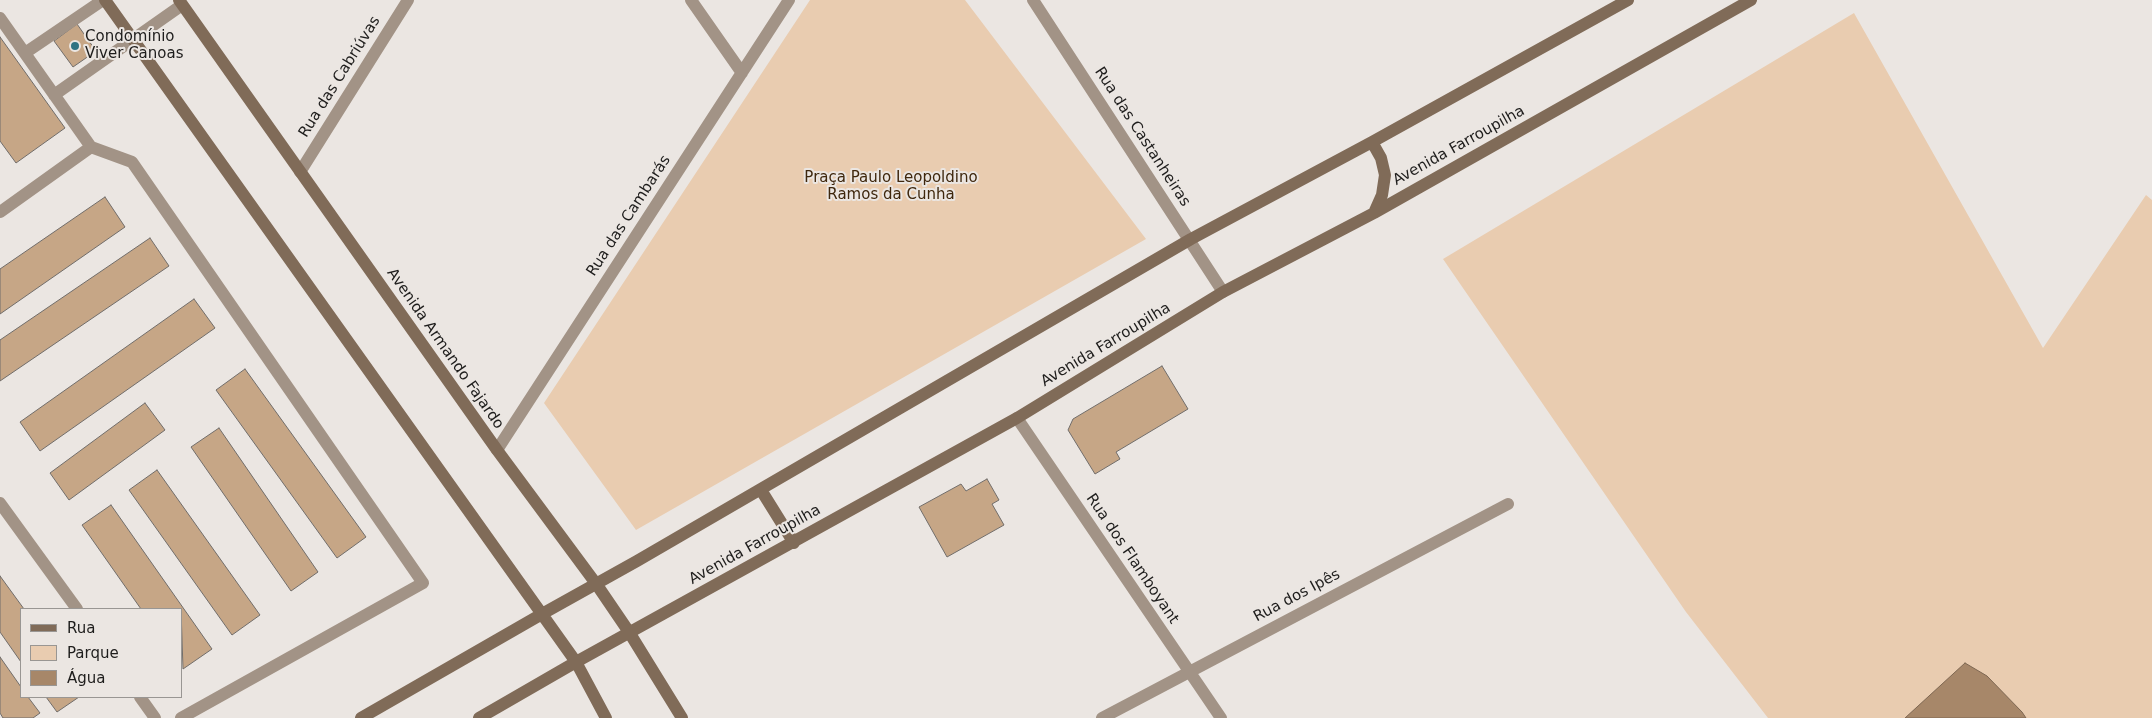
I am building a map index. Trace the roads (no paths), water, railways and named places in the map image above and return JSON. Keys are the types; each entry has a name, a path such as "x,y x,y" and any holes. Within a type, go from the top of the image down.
{"main road":[{"path":"104,0 576,662 606,718"},
{"path":"361,718 542,614 597,585 1191,239 1372,142 1628,0"},
{"name":"Avenida Farroupilha","path":"479,718 629,632 794,544 1017,418 1223,292 1374,213 1751,0"},
{"name":"Avenida Armando Fajardo","path":"180,3 497,450 597,585 629,632 682,718"},
{"path":"1372,142 1381,158 1385,175 1382,195 1374,213"},
{"path":"761,490 794,544"}],"street":[{"path":"25,53 104,0"},
{"name":"Rua das Cabriúvas","path":"300,172 408,0"},
{"path":"691,0 742,73"},
{"name":"Rua das Cambarás","path":"497,450 789,0"},
{"name":"Rua das Castanheiras","path":"1033,0 1170,211 1191,239 1223,292"},
{"path":"54,95 180,3"},
{"path":"0,18 91,147 132,162 423,583 181,718"},
{"path":"0,212 91,147"},
{"name":"Rua dos Flamboyant","path":"1017,418 1222,718"},
{"path":"0,503 76,608"},
{"name":"Rua dos Ipês","path":"1102,718 1508,504"},
{"path":"141,698 155,718"}],"water":[{"path":"1965,663 1987,676 2026,718 1905,718"}],"place":[{"name":"Condomínio Viver Canoas","path":"75,46"}],"park label":[{"name":"Praça Paulo Leopoldino Ramos da Cunha","path":"891,186"}]}
